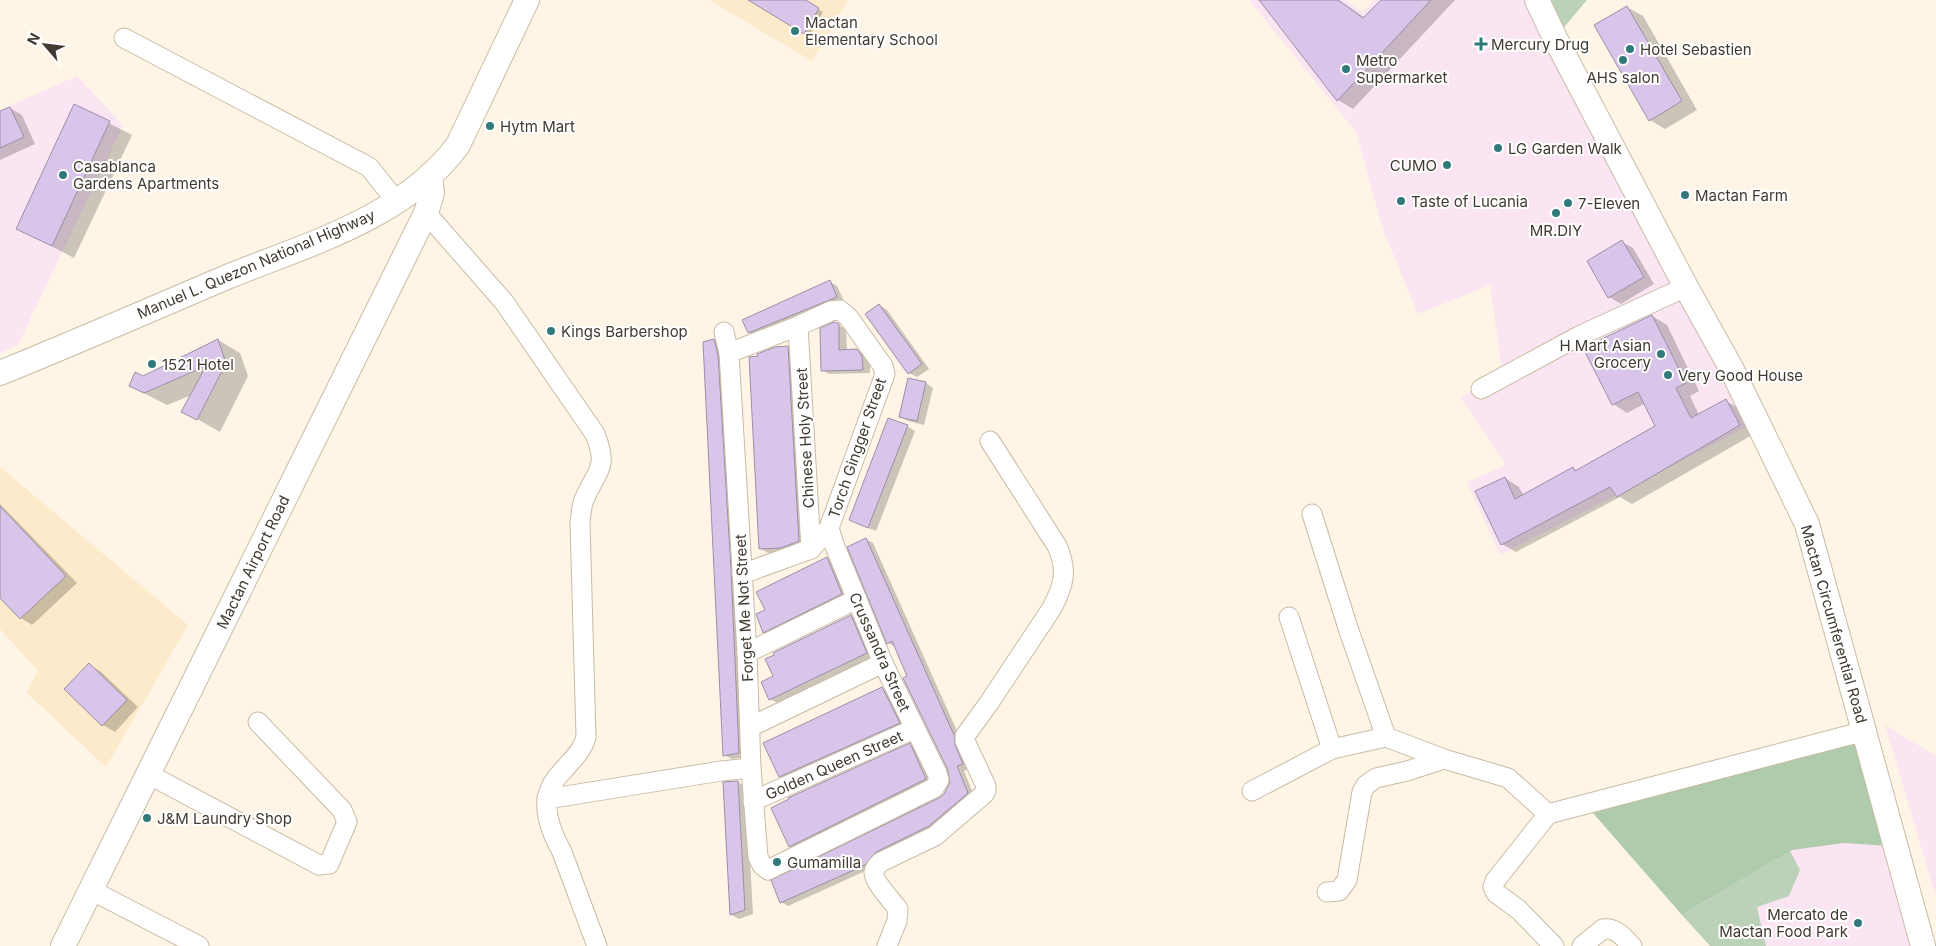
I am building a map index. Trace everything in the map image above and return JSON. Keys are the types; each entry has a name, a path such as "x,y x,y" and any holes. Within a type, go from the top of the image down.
{"main road":[{"name":"Manuel L. Quezon National Highway","path":"0,374 333,234 397,202 430,175 458,145 528,0"},
{"name":"Mactan Circumferential Road","path":"1537,0 1555,38 1686,287 1730,366 1807,524 1923,946"},
{"name":"Mactan Airport Road","path":"63,946 426,213 432,193 430,175"}],"street":[{"path":"124,38 369,168 397,202"},
{"path":"426,213 504,302 594,434 602,451 601,468 583,502 580,523 586,737 580,751 552,784 547,799 547,817 555,840 562,852 590,944"},
{"path":"1481,389 1579,336 1686,287"},
{"name":"Torch Gingger Street","path":"798,326 831,310 840,310 849,318 883,366 885,374 829,528"},
{"path":"729,353 798,326"},
{"name":"Chinese Holy Street","path":"798,326 811,549"},
{"name":"Forget Me Not Street","path":"724,332 729,353 747,653 751,768 758,857 762,865 768,870 777,867"},
{"path":"888,946 897,922 898,909 878,882 874,875 875,869 881,862 935,836 986,791 986,786 965,741 965,736 1052,608 1060,593 1064,576 1063,560 1057,546 990,441"},
{"path":"1312,514 1348,628 1386,737"},
{"path":"742,574 811,549 829,528"},
{"name":"Crussandra Street","path":"777,867 934,788 939,780 883,662 829,528"},
{"path":"747,653 857,600"},
{"path":"1289,617 1332,749"},
{"path":"750,727 883,662"},
{"path":"148,774 319,865 329,864 347,822 342,810 258,722"},
{"name":"Golden Queen Street","path":"753,802 914,729"},
{"path":"1554,946 1520,910 1496,894 1493,887 1495,881 1548,814 1864,730"},
{"path":"1252,791 1332,749 1386,737 1444,759 1508,778 1548,814"},
{"path":"1327,892 1339,892 1347,880 1362,792 1366,785 1376,778 1401,773 1444,759"},
{"path":"547,799 721,771 751,768"},
{"path":"91,890 199,946"},
{"path":"1582,946 1603,929 1607,928 1619,933 1632,946"}],"shaded area":[{"name":"Mactan Elementary School","path":"709,0 848,0 812,61"},
{"path":"1249,0 1345,0 1362,12 1374,0 1525,0 1749,426 1500,555 1467,482 1506,465 1461,398 1502,370 1490,285 1418,314 1383,230 1356,132"},
{"path":"77,76 123,125 18,345 0,353 0,110"},
{"path":"0,467 188,625 106,767 26,692 38,671 0,629"},
{"path":"1885,725 1936,756 1936,897"},
{"path":"1857,739 1915,946 1710,946 1593,813"}],"green space":[{"path":"1536,0 1587,0 1555,38"},
{"path":"1857,739 1889,846 1844,843 1792,850 1682,915 1593,813"},
{"path":"1790,851 1800,870 1789,896 1757,907 1766,946 1710,946 1682,915"}],"building":[{"path":"748,0 806,0 819,8 804,34"},
{"path":"1259,0 1338,0 1363,18 1381,0 1431,0 1337,101"},
{"name":"Hotel Sebastien","path":"1627,6 1682,101 1649,121 1594,25"},
{"name":"Casablanca Gardens Apartments","path":"74,104 110,121 52,246 16,229"},
{"path":"10,107 24,137 0,148 0,111"},
{"path":"1622,240 1644,277 1608,298 1587,261"},
{"path":"830,280 837,297 748,333 742,320"},
{"path":"879,304 922,364 908,374 865,314"},
{"path":"1652,315 1686,383 1676,388 1691,418 1726,399 1740,425 1617,497 1610,487 1501,545 1475,491 1505,477 1515,499 1573,467 1575,471 1655,426 1638,392 1612,405 1583,348"},
{"path":"834,322 839,324 839,350 857,349 862,356 863,370 821,371 820,328"},
{"path":"218,339 226,363 197,420 181,412 206,366 144,393 129,386 135,372 143,376"},
{"path":"714,339 718,355 731,569 739,753 723,756 703,342"},
{"path":"788,346 799,541 781,548 759,549 749,357 758,356 757,354 775,347"},
{"path":"908,378 926,382 917,421 899,417"},
{"path":"888,418 908,425 868,528 849,520"},
{"path":"0,506 66,576 20,619 0,598"},
{"path":"866,538 954,735 955,745 963,764 957,766 968,793 929,826 876,852 865,865 780,903 771,880 939,798 944,794 950,782 947,768 903,678 907,676 892,641 887,644 847,547"},
{"path":"827,557 842,594 763,633 756,614 765,610 756,592"},
{"path":"851,615 867,653 769,700 761,682 773,676 765,659 774,655 773,653"},
{"path":"89,663 127,700 102,726 64,689"},
{"path":"882,687 900,723 779,777 763,743"},
{"path":"910,743 926,779 789,847 771,808 788,798"},
{"path":"738,781 745,910 730,915 723,782"}],"place":[{"name":"Mactan Elementary School","path":"795,31"},
{"name":"Mercury Drug","path":"1481,44"},
{"name":"Hotel Sebastien","path":"1630,49"},
{"name":"AHS salon","path":"1623,60"},
{"name":"Metro Supermarket","path":"1346,69"},
{"name":"Hytm Mart","path":"490,126"},
{"name":"LG Garden Walk","path":"1498,148"},
{"name":"CUMO","path":"1447,165"},
{"name":"Casablanca Gardens Apartments","path":"63,175"},
{"name":"Mactan Farm","path":"1685,195"},
{"name":"Taste of Lucania","path":"1401,201"},
{"name":"7-Eleven","path":"1568,203"},
{"name":"MR.DIY","path":"1556,213"},
{"name":"Kings Barbershop","path":"551,331"},
{"name":"H Mart Asian Grocery","path":"1661,354"},
{"name":"1521 Hotel","path":"152,364"},
{"name":"Very Good House","path":"1668,375"},
{"name":"J&M Laundry Shop","path":"147,818"},
{"name":"Gumamilla","path":"777,862"},
{"name":"Mercato de Mactan Food Park","path":"1858,923"}]}
